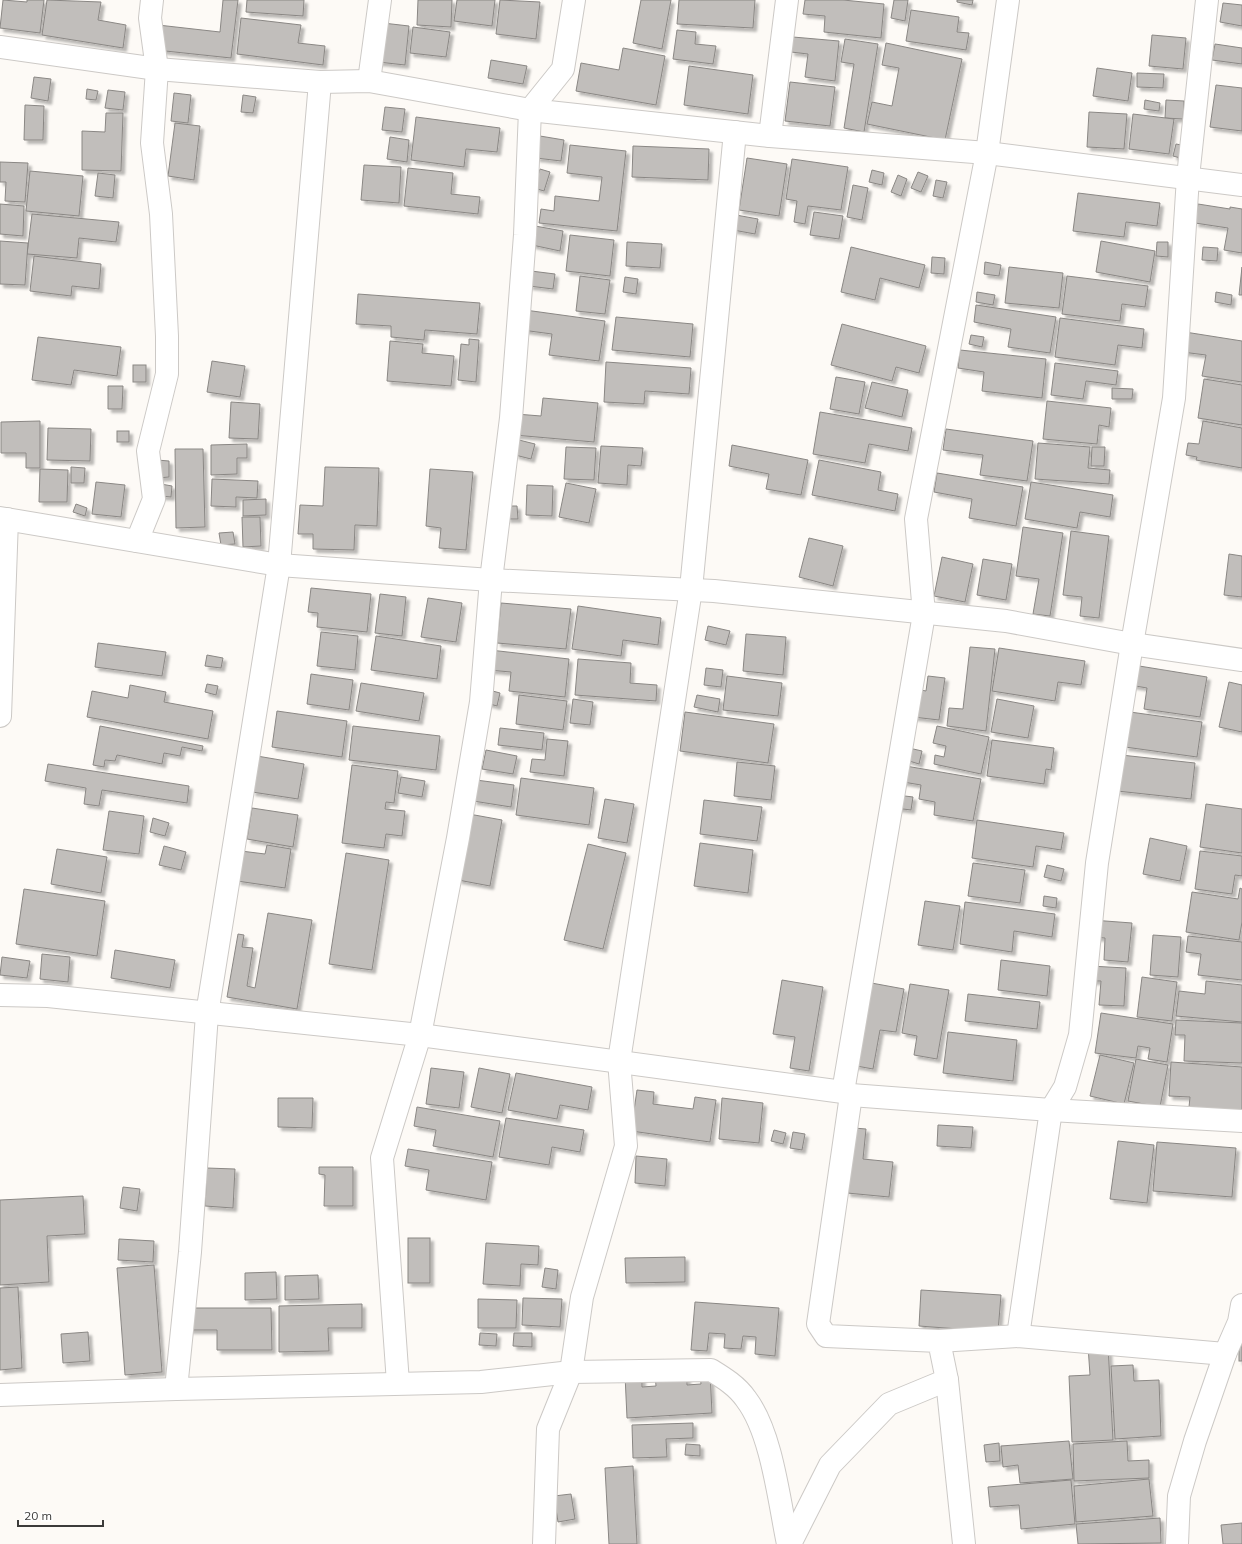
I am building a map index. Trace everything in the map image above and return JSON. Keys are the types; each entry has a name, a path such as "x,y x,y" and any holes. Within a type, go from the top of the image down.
{"street":[{"path":"137,542 154,500 148,450 167,374 167,336 161,214 152,143 157,70 150,18 152,0"},
{"path":"369,81 380,0"},
{"path":"398,1383 382,1158 420,1035 458,838 481,702 491,580 511,418 525,235 530,110 563,69 574,0"},
{"path":"770,136 787,0"},
{"path":"1008,0 986,153 916,519 924,614 847,1093 818,1324 826,1336 939,1341 1018,1336 1225,1354"},
{"path":"1018,1336 1050,1110 1065,1087 1080,1035 1097,863 1132,644 1174,398 1188,177 1207,0"},
{"path":"0,47 157,70 320,82 369,81 530,110 770,136 986,153 1188,177 1242,185"},
{"path":"176,1389 190,1252 207,1014 279,565 320,82"},
{"path":"544,1544 548,1429 571,1372 582,1297 626,1146 619,1061 691,590 734,132"},
{"path":"0,716 4,518 137,542 279,565 491,580 691,590 1006,621 1132,644 1242,660"},
{"path":"0,995 48,996 207,1014 420,1035 847,1093 1050,1110 1242,1121"},
{"path":"1177,1544 1179,1496 1195,1441 1225,1354 1241,1316"},
{"path":"939,1341 947,1380 964,1544"},
{"path":"0,1395 176,1389 481,1382 571,1372 711,1370 728,1380 746,1399 764,1431 789,1544"},
{"path":"789,1544 830,1465 889,1404 947,1380"}],"building":[{"path":"3,0 27,2 27,0 44,0 40,33 0,28"},
{"path":"47,0 101,2 98,20 126,25 123,48 42,35"},
{"path":"223,0 238,0 231,58 156,50 158,25 220,32"},
{"path":"247,0 304,0 303,16 246,12"},
{"path":"418,0 452,0 451,27 417,25"},
{"path":"457,0 495,0 492,26 454,21"},
{"path":"500,0 540,2 536,39 496,34"},
{"path":"641,0 671,0 662,49 633,43"},
{"path":"679,0 755,0 753,28 677,24"},
{"path":"805,0 843,0 884,4 881,38 824,32 825,16 803,14"},
{"path":"894,0 908,0 905,21 891,18"},
{"path":"957,0 973,0 972,5 957,2"},
{"path":"1223,3 1242,5 1242,26 1220,22"},
{"path":"911,10 959,17 957,32 969,33 966,50 906,41"},
{"path":"241,18 301,25 298,43 325,46 323,65 237,54"},
{"path":"383,23 409,26 405,65 378,62"},
{"path":"413,27 450,32 446,57 410,53"},
{"path":"677,30 696,32 695,44 716,46 713,64 673,59"},
{"path":"1152,35 1186,38 1183,69 1149,66"},
{"path":"793,37 839,41 835,81 805,77 808,54 791,52"},
{"path":"845,39 878,44 864,132 844,128 854,64 841,62"},
{"path":"886,43 962,59 945,140 867,124 872,102 892,106 899,68 882,65"},
{"path":"1215,44 1242,48 1242,64 1212,60"},
{"path":"623,48 665,56 656,105 576,91 581,63 619,70"},
{"path":"491,60 527,66 523,84 488,78"},
{"path":"689,66 753,75 748,114 684,105"},
{"path":"1097,68 1132,73 1128,101 1093,96"},
{"path":"1137,73 1164,74 1163,88 1137,87"},
{"path":"34,77 51,79 48,101 31,98"},
{"path":"790,82 835,87 830,126 785,121"},
{"path":"1216,85 1242,88 1242,131 1210,127"},
{"path":"87,89 98,91 96,100 86,99"},
{"path":"108,90 125,92 123,110 105,108"},
{"path":"174,93 191,95 188,123 171,121"},
{"path":"243,95 256,97 253,113 241,112"},
{"path":"1145,100 1160,103 1159,111 1144,109"},
{"path":"1166,100 1184,101 1183,119 1165,118"},
{"path":"25,105 44,106 43,140 24,140"},
{"path":"385,107 405,109 402,132 382,130"},
{"path":"1089,112 1127,114 1124,149 1087,147"},
{"path":"106,113 123,113 121,171 82,170 82,131 105,132"},
{"path":"1133,114 1174,119 1169,154 1129,149"},
{"path":"416,117 500,128 497,152 466,149 464,167 411,160"},
{"path":"175,123 200,126 194,180 168,176"},
{"path":"540,136 564,140 561,161 536,158"},
{"path":"390,137 409,140 407,162 387,159"},
{"path":"1176,144 1187,146 1184,159 1173,156"},
{"path":"570,145 626,151 617,231 539,223 541,209 554,211 555,196 599,201 602,177 567,173"},
{"path":"633,146 709,149 708,180 632,177"},
{"path":"747,158 787,164 779,216 739,210"},
{"path":"792,159 848,167 841,210 808,206 805,224 794,222 797,201 786,199"},
{"path":"0,162 28,163 25,202 5,201 6,182 0,182"},
{"path":"364,165 401,167 399,203 361,200"},
{"path":"408,168 453,173 451,194 480,197 478,214 404,206"},
{"path":"540,169 550,172 544,191 534,188"},
{"path":"872,170 884,173 882,185 869,182"},
{"path":"30,171 83,176 79,216 26,211"},
{"path":"918,172 928,176 921,192 911,188"},
{"path":"98,173 115,175 113,198 95,196"},
{"path":"898,175 907,179 901,196 891,192"},
{"path":"936,180 947,182 943,198 933,196"},
{"path":"853,185 868,188 862,220 847,217"},
{"path":"1078,193 1160,203 1157,226 1126,222 1124,237 1073,231"},
{"path":"0,204 24,206 23,236 0,234"},
{"path":"1198,204 1230,209 1230,207 1242,209 1242,253 1224,250 1228,228 1195,223"},
{"path":"814,212 843,216 839,239 810,235"},
{"path":"32,214 119,222 116,242 79,238 77,258 27,254"},
{"path":"736,215 758,219 755,234 733,230"},
{"path":"535,226 563,231 560,251 532,245"},
{"path":"570,235 614,240 610,276 566,271"},
{"path":"0,241 28,243 25,285 0,284"},
{"path":"1101,241 1155,251 1150,282 1096,272"},
{"path":"627,242 662,244 660,268 626,266"},
{"path":"1157,242 1168,242 1168,257 1156,256"},
{"path":"851,247 925,265 919,288 880,278 875,300 841,292"},
{"path":"1203,247 1218,248 1217,261 1202,260"},
{"path":"34,256 101,264 99,289 72,286 71,296 30,291"},
{"path":"932,257 945,258 944,274 931,273"},
{"path":"985,262 1001,265 999,276 984,274"},
{"path":"1009,267 1063,273 1059,308 1005,303"},
{"path":"1242,267 1242,295 1239,295"},
{"path":"531,271 555,274 553,289 529,286"},
{"path":"580,276 610,280 605,314 576,311"},
{"path":"1067,276 1148,286 1145,307 1122,304 1120,321 1062,314"},
{"path":"625,277 638,279 636,294 623,292"},
{"path":"977,292 995,295 993,305 976,302"},
{"path":"1216,292 1232,295 1231,305 1215,302"},
{"path":"358,294 480,303 477,334 425,330 424,340 391,337 391,326 356,324"},
{"path":"976,305 1056,317 1050,353 1008,347 1011,329 974,322"},
{"path":"525,310 605,321 599,361 549,355 552,334 522,330"},
{"path":"616,317 693,324 690,357 612,350"},
{"path":"1060,318 1144,329 1142,348 1118,345 1115,365 1055,357"},
{"path":"842,324 926,346 919,373 896,367 892,381 831,365"},
{"path":"1185,332 1242,341 1242,382 1202,376 1206,355 1182,352"},
{"path":"971,335 984,337 982,347 969,344"},
{"path":"38,337 121,347 117,376 74,370 71,385 32,380"},
{"path":"469,339 479,340 476,382 458,380 461,344 469,345"},
{"path":"390,341 423,344 422,353 454,356 451,386 387,381"},
{"path":"960,350 1046,359 1042,398 982,391 984,372 958,368"},
{"path":"212,361 245,366 240,397 207,392"},
{"path":"606,362 691,368 689,394 645,391 644,404 604,402"},
{"path":"1055,363 1118,371 1116,385 1086,381 1083,399 1051,395"},
{"path":"133,365 146,365 146,382 133,382"},
{"path":"836,377 865,382 859,414 830,409"},
{"path":"1204,379 1242,385 1242,425 1198,418"},
{"path":"872,382 908,390 902,417 865,408"},
{"path":"108,386 123,386 122,409 108,409"},
{"path":"1112,388 1133,389 1132,399 1112,399"},
{"path":"543,398 598,403 594,442 514,435 516,414 541,416"},
{"path":"1047,401 1111,408 1109,427 1099,425 1097,444 1043,439"},
{"path":"231,402 260,404 258,439 229,438"},
{"path":"820,412 912,428 908,451 869,444 865,463 813,454"},
{"path":"40,421 40,468 26,468 26,453 1,453 1,422"},
{"path":"1203,421 1242,428 1242,468 1196,460 1197,457 1186,455 1188,443 1199,444"},
{"path":"48,428 91,429 90,461 47,460"},
{"path":"946,429 1033,441 1027,481 980,475 983,455 943,450"},
{"path":"117,431 129,431 129,442 117,442"},
{"path":"519,440 535,444 531,459 515,455"},
{"path":"1038,443 1090,447 1088,468 1110,470 1109,484 1035,479"},
{"path":"247,444 247,458 237,458 237,474 211,475 211,445"},
{"path":"732,445 808,460 801,495 766,489 769,474 729,466"},
{"path":"601,446 643,448 641,466 628,465 627,485 598,483"},
{"path":"566,447 596,448 594,480 564,479"},
{"path":"1092,447 1105,447 1104,466 1091,466"},
{"path":"175,449 203,449 205,527 176,528"},
{"path":"157,460 169,461 169,477 158,478"},
{"path":"819,460 881,472 878,490 898,494 895,511 812,495"},
{"path":"71,467 85,468 84,483 71,483"},
{"path":"325,467 379,468 377,526 355,525 354,550 313,549 313,534 298,534 300,505 323,506"},
{"path":"40,469 68,470 67,502 39,502"},
{"path":"430,469 473,472 466,550 439,548 441,528 426,526"},
{"path":"937,473 1023,487 1016,526 969,518 972,499 934,492"},
{"path":"212,479 258,481 257,498 236,497 236,507 211,506"},
{"path":"96,482 125,485 121,517 92,514"},
{"path":"1031,482 1113,495 1110,517 1080,512 1077,528 1025,519"},
{"path":"566,483 596,489 589,523 559,517"},
{"path":"161,484 172,486 171,497 160,496"},
{"path":"527,485 553,486 552,516 526,515"},
{"path":"266,499 266,515 243,516 243,500"},
{"path":"76,504 87,508 85,516 73,512"},
{"path":"507,506 517,506 518,519 507,519"},
{"path":"242,517 260,517 261,546 243,547"},
{"path":"1023,527 1063,533 1050,616 1033,614 1039,579 1016,576"},
{"path":"1071,531 1109,536 1099,618 1080,616 1082,597 1063,595"},
{"path":"233,532 235,544 221,545 219,533"},
{"path":"809,538 843,546 833,586 799,577"},
{"path":"1229,554 1242,556 1242,597 1224,595"},
{"path":"942,557 973,564 965,602 934,596"},
{"path":"983,559 1012,564 1006,600 977,595"},
{"path":"311,588 371,594 367,632 317,627 318,613 308,612"},
{"path":"380,594 406,597 402,636 375,633"},
{"path":"428,598 462,603 456,642 421,637"},
{"path":"501,603 571,609 566,649 497,643"},
{"path":"578,606 661,618 658,645 623,640 621,656 572,649"},
{"path":"708,626 730,631 726,645 705,640"},
{"path":"321,632 358,636 355,670 317,666"},
{"path":"746,634 786,637 783,675 743,671"},
{"path":"376,636 441,646 437,679 371,670"},
{"path":"98,643 166,652 162,676 95,667"},
{"path":"970,647 995,649 986,731 947,726 949,708 963,709"},
{"path":"999,648 1085,661 1081,685 1058,682 1055,701 992,691"},
{"path":"490,650 569,659 565,697 509,691 511,672 488,670"},
{"path":"207,655 223,658 221,668 205,666"},
{"path":"578,659 631,663 630,683 657,685 656,701 575,695"},
{"path":"1133,665 1207,677 1200,717 1144,709 1147,688 1130,685"},
{"path":"706,668 723,670 721,687 704,685"},
{"path":"311,674 353,680 349,710 307,704"},
{"path":"727,676 782,683 778,716 723,710"},
{"path":"928,676 945,678 939,720 913,717 916,689 926,691"},
{"path":"1229,682 1242,685 1242,732 1219,727"},
{"path":"361,683 424,693 419,721 356,711"},
{"path":"207,684 218,686 216,695 205,692"},
{"path":"130,685 166,692 164,702 213,711 208,739 87,717 92,691 128,698"},
{"path":"489,690 500,693 497,706 486,703"},
{"path":"519,695 567,701 563,730 516,724"},
{"path":"697,695 720,699 718,712 694,707"},
{"path":"573,699 593,702 590,725 570,723"},
{"path":"997,699 1034,706 1028,738 991,732"},
{"path":"277,711 347,721 342,757 272,747"},
{"path":"685,712 774,724 768,763 680,751"},
{"path":"1130,712 1202,722 1197,757 1125,747"},
{"path":"100,726 203,746 202,751 182,747 180,756 164,753 162,764 117,755 115,761 105,760 104,767 93,765"},
{"path":"353,726 440,736 436,770 349,760"},
{"path":"937,726 989,737 981,774 934,764 935,755 944,757 946,746 933,743"},
{"path":"500,728 544,733 542,750 498,745"},
{"path":"547,739 568,741 564,776 530,772 532,759 545,760"},
{"path":"992,740 1054,748 1051,770 1046,769 1044,784 987,776"},
{"path":"909,748 922,751 919,764 906,760"},
{"path":"486,750 517,756 513,774 482,769"},
{"path":"1121,755 1195,763 1191,799 1117,791"},
{"path":"257,756 304,764 298,799 252,792"},
{"path":"737,762 775,766 771,800 734,796"},
{"path":"48,764 189,786 187,803 102,790 99,806 84,804 86,788 45,781"},
{"path":"352,765 398,771 394,803 386,802 385,809 405,811 402,836 386,834 384,848 342,843"},
{"path":"900,765 981,779 973,821 934,815 935,802 919,799 921,785 897,781"},
{"path":"401,777 425,781 422,797 398,793"},
{"path":"521,778 594,788 589,825 516,815"},
{"path":"476,780 514,785 511,807 473,801"},
{"path":"897,795 913,797 911,810 895,808"},
{"path":"605,799 634,804 627,843 598,838"},
{"path":"704,800 762,807 757,841 700,834"},
{"path":"1206,804 1242,809 1242,853 1200,847"},
{"path":"252,808 298,815 293,847 247,839"},
{"path":"109,811 144,816 139,854 103,850"},
{"path":"469,814 502,820 490,886 458,880"},
{"path":"153,818 169,823 165,836 150,832"},
{"path":"977,820 1064,833 1061,850 1036,846 1033,867 972,858"},
{"path":"1150,838 1187,846 1180,881 1143,874"},
{"path":"700,843 753,850 748,893 694,886"},
{"path":"588,844 626,853 603,949 564,940"},
{"path":"267,845 291,849 285,888 237,881 241,851 265,854"},
{"path":"164,846 186,852 181,870 159,865"},
{"path":"57,849 107,857 101,893 51,884"},
{"path":"1200,851 1242,856 1242,876 1235,875 1232,894 1195,889"},
{"path":"346,853 389,860 372,970 329,964"},
{"path":"973,863 1025,870 1020,903 968,896"},
{"path":"1047,865 1064,869 1061,881 1044,877"},
{"path":"1240,888 1242,889 1242,922 1239,940 1186,932 1192,892 1238,899"},
{"path":"24,889 105,901 97,956 16,944"},
{"path":"1044,896 1057,898 1056,908 1043,906"},
{"path":"925,901 960,906 953,950 918,945"},
{"path":"965,902 1055,914 1052,937 1014,931 1012,952 960,944"},
{"path":"268,913 312,920 297,1009 227,997 238,934 244,935 242,947 253,948 247,986 255,988"},
{"path":"1092,920 1132,923 1128,962 1104,960 1105,938 1090,937"},
{"path":"1153,935 1181,937 1178,977 1150,975"},
{"path":"1188,936 1242,942 1242,980 1198,975 1201,954 1186,952"},
{"path":"115,950 175,960 170,988 111,978"},
{"path":"42,954 70,957 68,982 40,979"},
{"path":"2,957 30,961 27,978 0,975"},
{"path":"1001,960 1050,966 1047,996 998,990"},
{"path":"1090,966 1126,968 1124,1006 1099,1005 1101,981 1090,981"},
{"path":"1142,977 1177,982 1172,1021 1137,1017"},
{"path":"782,980 823,987 809,1071 790,1068 795,1037 773,1034"},
{"path":"1206,981 1242,985 1242,1022 1176,1016 1179,991 1205,994"},
{"path":"866,982 904,989 896,1032 880,1030 873,1069 851,1065"},
{"path":"910,984 949,990 937,1059 914,1055 917,1036 902,1033"},
{"path":"968,994 1040,1002 1037,1029 965,1021"},
{"path":"1101,1013 1173,1024 1167,1062 1148,1059 1150,1048 1138,1046 1136,1058 1095,1053"},
{"path":"1176,1020 1242,1023 1242,1063 1184,1061 1185,1035 1175,1035"},
{"path":"948,1032 1017,1040 1013,1081 943,1073"},
{"path":"1100,1055 1134,1063 1124,1104 1090,1096"},
{"path":"1136,1059 1168,1065 1160,1107 1128,1101"},
{"path":"1171,1062 1242,1067 1242,1111 1189,1107 1190,1097 1169,1096"},
{"path":"431,1068 464,1072 459,1108 426,1104"},
{"path":"479,1068 510,1074 502,1113 471,1107"},
{"path":"516,1073 592,1087 588,1110 560,1105 557,1119 508,1110"},
{"path":"637,1090 654,1092 653,1104 693,1109 695,1097 716,1100 710,1142 631,1131"},
{"path":"278,1098 313,1098 312,1128 278,1127"},
{"path":"722,1098 763,1103 759,1143 719,1139"},
{"path":"417,1107 500,1121 493,1157 433,1146 436,1130 414,1126"},
{"path":"506,1118 584,1130 580,1152 552,1147 549,1165 499,1157"},
{"path":"938,1125 973,1127 971,1148 937,1146"},
{"path":"854,1128 866,1129 863,1159 893,1162 889,1197 847,1193"},
{"path":"774,1130 786,1133 783,1144 771,1141"},
{"path":"793,1132 805,1134 802,1150 790,1148"},
{"path":"1118,1141 1154,1145 1147,1203 1110,1199"},
{"path":"1157,1142 1236,1148 1232,1197 1153,1191"},
{"path":"408,1149 492,1162 486,1200 426,1190 429,1170 405,1166"},
{"path":"636,1156 667,1159 665,1186 635,1183"},
{"path":"319,1167 353,1167 353,1206 324,1206 325,1175 319,1174"},
{"path":"207,1168 235,1169 233,1208 205,1206"},
{"path":"123,1187 140,1189 137,1211 120,1208"},
{"path":"83,1196 85,1234 47,1236 49,1282 0,1285 0,1200"},
{"path":"408,1238 430,1238 430,1283 408,1283"},
{"path":"119,1239 154,1241 153,1262 118,1260"},
{"path":"486,1243 539,1246 538,1265 521,1264 520,1286 483,1284"},
{"path":"685,1257 685,1282 626,1283 625,1258"},
{"path":"154,1265 162,1372 125,1375 117,1268"},
{"path":"545,1268 558,1270 556,1289 542,1287"},
{"path":"276,1272 277,1299 245,1300 245,1273"},
{"path":"318,1275 319,1299 285,1300 285,1276"},
{"path":"18,1287 22,1368 0,1370 0,1288"},
{"path":"921,1290 1001,1295 998,1332 919,1326"},
{"path":"523,1298 562,1299 560,1327 522,1325"},
{"path":"478,1299 517,1300 516,1328 478,1328"},
{"path":"695,1302 779,1308 775,1356 755,1354 756,1337 743,1336 741,1349 724,1348 725,1334 709,1333 707,1351 691,1350"},
{"path":"362,1304 362,1328 328,1328 329,1351 279,1352 279,1306"},
{"path":"189,1308 271,1308 272,1350 217,1350 217,1330 189,1330"},
{"path":"88,1332 90,1361 63,1363 61,1334"},
{"path":"480,1333 497,1334 496,1346 479,1345"},
{"path":"514,1333 532,1333 532,1347 513,1346"},
{"path":"1239,1342 1242,1342 1242,1361 1239,1361"},
{"path":"1108,1345 1113,1440 1072,1442 1069,1376 1090,1375 1088,1346"},
{"path":"1133,1365 1134,1381 1159,1380 1161,1436 1115,1439 1111,1366"},
{"path":"687,1372 687,1385 701,1384 700,1374 710,1372 712,1413 627,1418 625,1375 642,1374 642,1387 656,1386 655,1374"},
{"path":"693,1423 693,1438 666,1439 667,1457 633,1458 632,1425"},
{"path":"1069,1441 1073,1479 1020,1483 1018,1465 1003,1467 1001,1446"},
{"path":"1127,1441 1128,1461 1149,1460 1149,1478 1074,1481 1073,1444"},
{"path":"999,1443 1000,1461 986,1462 984,1445"},
{"path":"686,1444 700,1445 700,1456 685,1455"},
{"path":"633,1466 637,1544 609,1544 605,1468"},
{"path":"1149,1479 1153,1516 1076,1522 1074,1486"},
{"path":"1071,1480 1075,1524 1021,1529 1019,1505 990,1507 988,1487"},
{"path":"571,1494 575,1519 558,1522 554,1496"},
{"path":"1160,1518 1161,1543 1078,1544 1076,1524"},
{"path":"1242,1523 1242,1544 1223,1544 1221,1525"}]}
